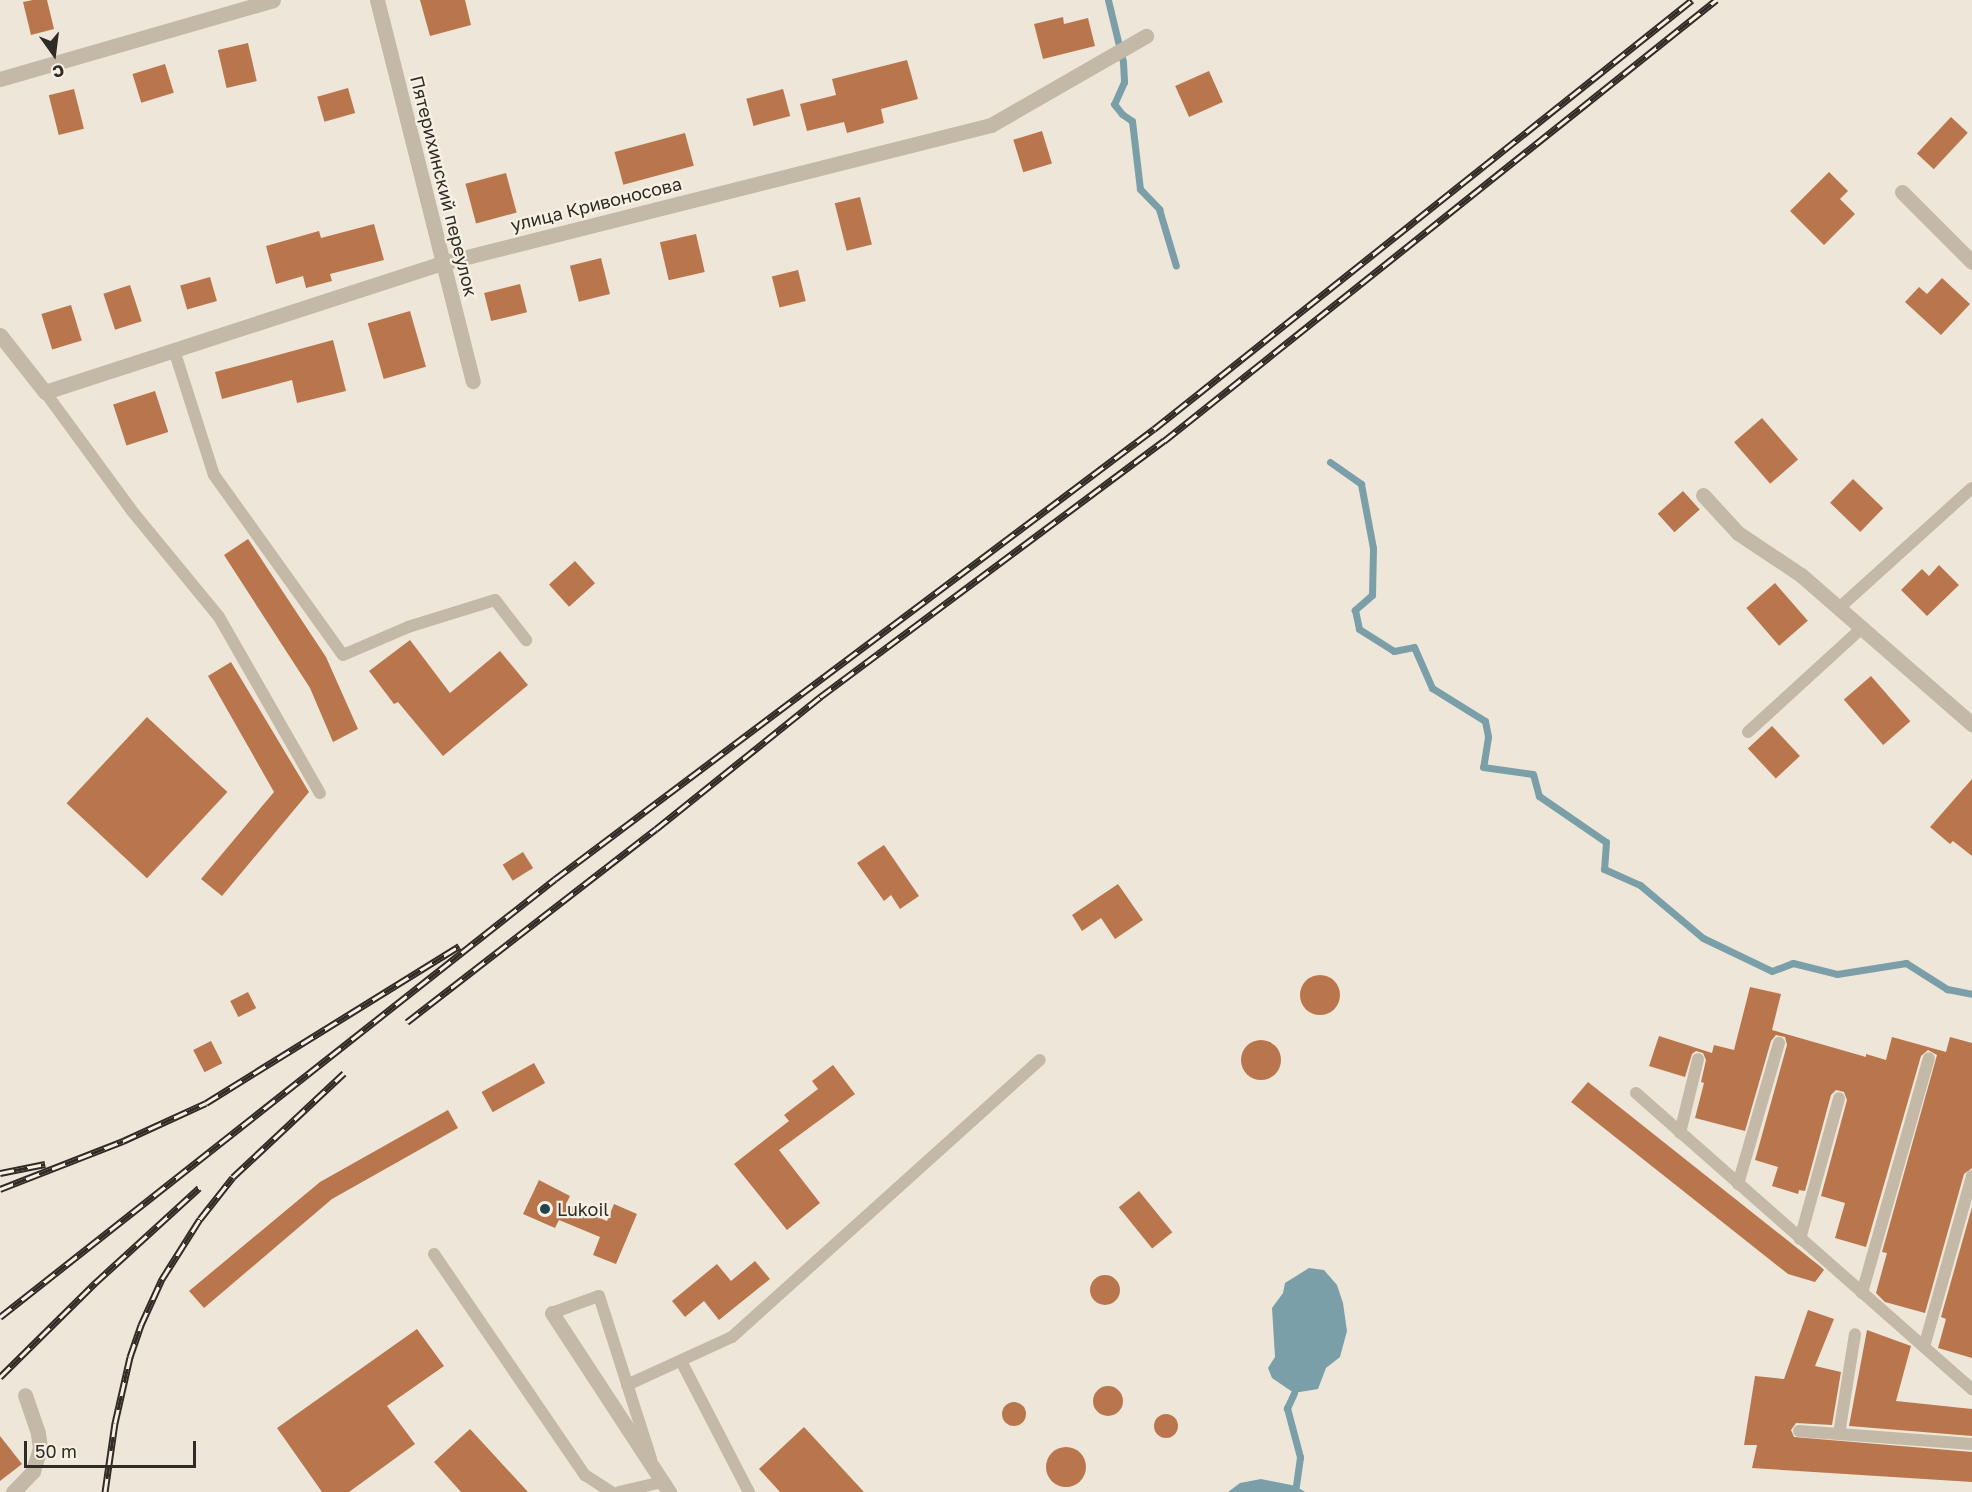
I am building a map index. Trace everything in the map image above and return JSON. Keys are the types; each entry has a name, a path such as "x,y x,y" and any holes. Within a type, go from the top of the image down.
{"street":[{"path":"0,79 273,0"},
{"name":"Пятерихинский переулок","path":"377,0 472,381"},
{"name":"улица Кривоносова","path":"45,392 443,263 991,125 1146,36"},
{"path":"1902,192 1972,262"},
{"path":"3,345 45,392"},
{"path":"1703,495 1738,533 1801,575 1972,724"},
{"path":"552,1312 662,1482"},
{"path":"13,1492 33,1471 40,1448 39,1433 25,1395"}],"lane":[{"path":"174,350 214,475 343,655 408,627 495,600 526,640"},
{"path":"45,392 132,511 219,617 320,793"},
{"path":"1839,608 1972,488"},
{"path":"1748,732 1862,628"},
{"path":"1738,1184 1779,1043"},
{"path":"1862,1293 1929,1058"},
{"path":"1680,1133 1698,1059"},
{"path":"627,1385 732,1337 1040,1060"},
{"path":"1636,1093 1972,1389"},
{"path":"1800,1239 1839,1098"},
{"path":"1924,1347 1972,1176"},
{"path":"434,1254 585,1475 611,1492"},
{"path":"552,1312 598,1296 662,1482 619,1492"},
{"path":"1839,1434 1855,1334"},
{"path":"681,1361 749,1492"},
{"path":"1799,1431 1972,1444"}],"water":[{"path":"1309,1268 1324,1270 1337,1285 1343,1303 1347,1331 1340,1357 1326,1368 1318,1389 1294,1393 1272,1378 1268,1368 1275,1357 1272,1308 1283,1293 1285,1283"},
{"path":"1261,1479 1296,1486 1305,1492 1228,1492 1240,1483"}],"building":[{"path":"47,0 54,29 31,35 23,2"},
{"path":"420,0 465,0 471,25 430,36"},
{"path":"1063,17 1064,24 1088,18 1095,46 1043,59 1034,24"},
{"path":"248,43 257,81 227,88 218,50"},
{"path":"907,60 918,99 881,109 884,123 847,133 844,122 807,131 800,104 836,95 832,79"},
{"path":"165,64 174,93 141,103 132,74"},
{"path":"1209,71 1223,102 1189,117 1175,86"},
{"path":"348,88 355,113 324,122 317,97"},
{"path":"74,89 84,129 59,135 49,95"},
{"path":"783,89 790,116 754,126 746,99"},
{"path":"1951,117 1968,133 1934,169 1917,154"},
{"path":"1042,131 1052,164 1023,172 1013,140"},
{"path":"685,133 694,166 623,185 614,152"},
{"path":"1829,172 1848,191 1840,199 1855,214 1824,245 1790,211"},
{"path":"506,173 517,213 476,223 465,184"},
{"path":"860,197 872,245 847,251 835,203"},
{"path":"374,224 384,260 330,274 332,281 306,288 303,276 276,284 266,246 319,231 321,238"},
{"path":"696,234 705,272 669,280 660,242"},
{"path":"601,258 610,294 579,302 570,266"},
{"path":"798,270 806,301 780,308 772,277"},
{"path":"210,277 217,301 187,310 180,286"},
{"path":"1942,278 1970,304 1941,335 1905,302 1919,287 1927,294"},
{"path":"520,284 527,312 491,321 484,293"},
{"path":"130,285 142,321 115,330 103,294"},
{"path":"71,305 82,340 52,349 41,314"},
{"path":"410,311 426,367 384,379 368,323"},
{"path":"333,340 346,391 297,403 292,380 222,399 215,372"},
{"path":"155,391 168,432 126,445 113,405"},
{"path":"1762,418 1798,460 1770,484 1734,442"},
{"path":"1853,479 1883,508 1860,532 1830,503"},
{"path":"1683,491 1700,510 1674,532 1658,514"},
{"path":"248,539 326,657 358,729 333,742 310,688 224,555"},
{"path":"575,561 595,583 569,607 549,584"},
{"path":"1939,565 1959,585 1927,616 1901,590 1922,569 1929,576"},
{"path":"1775,583 1808,621 1779,646 1746,608"},
{"path":"410,640 450,693 500,651 528,685 443,756 398,702 394,704 369,671"},
{"path":"231,662 309,792 222,896 201,879 274,792 208,676"},
{"path":"1871,676 1910,721 1883,745 1844,700"},
{"path":"147,717 227,792 147,878 67,803"},
{"path":"1772,726 1800,756 1776,778 1748,749"},
{"path":"1972,779 1972,856 1953,841 1950,844 1930,827"},
{"path":"884,845 919,896 900,909 891,895 884,901 857,863"},
{"path":"523,852 533,868 513,881 503,865"},
{"path":"1118,884 1143,920 1115,939 1101,918 1082,931 1072,915"},
{"path":"1320,975 1334,981 1340,995 1334,1009 1320,1015 1306,1009 1300,995 1306,981"},
{"path":"1750,987 1781,994 1772,1030 1866,1057 1866,1054 1886,1060 1892,1037 1946,1052 1950,1037 1972,1043 1972,1168 1964,1174 1925,1313 1885,1302 1876,1293 1887,1253 1882,1252 1937,1055 1928,1050 1921,1056 1866,1247 1835,1238 1845,1203 1821,1196 1847,1100 1844,1092 1836,1090 1831,1095 1805,1191 1799,1190 1798,1194 1772,1186 1778,1167 1755,1160 1787,1045 1785,1037 1776,1035 1771,1041 1745,1131 1695,1118 1704,1083 1701,1082 1706,1060 1703,1053 1696,1051 1692,1054 1685,1077 1649,1066 1659,1036 1712,1053 1714,1045 1734,1050"},
{"path":"248,992 256,1008 238,1017 230,1001"},
{"path":"1261,1040 1275,1046 1281,1060 1275,1074 1261,1080 1247,1074 1241,1060 1247,1046"},
{"path":"211,1041 222,1063 205,1072 193,1050"},
{"path":"534,1063 545,1083 493,1112 482,1092"},
{"path":"833,1065 855,1094 779,1150 820,1203 787,1230 734,1164 789,1121 784,1115 818,1089 812,1081"},
{"path":"1588,1082 1821,1267 1824,1270 1815,1282 1788,1274 1571,1102"},
{"path":"448,1110 458,1128 332,1199 204,1308 189,1291 320,1182"},
{"path":"539,1180 570,1196 566,1204 607,1221 614,1204 637,1214 616,1264 593,1255 600,1237 559,1220 555,1228 523,1214"},
{"path":"1139,1191 1172,1232 1152,1249 1119,1207"},
{"path":"1972,1207 1972,1358 1938,1348 1946,1319 1941,1317"},
{"path":"755,1261 770,1279 719,1320 704,1301 685,1317 672,1301 717,1264 731,1281"},
{"path":"1105,1275 1116,1279 1120,1290 1116,1301 1105,1305 1094,1301 1090,1290 1094,1279"},
{"path":"1808,1310 1834,1319 1815,1366 1841,1372 1832,1425 1796,1423 1791,1430 1794,1437 1972,1452 1972,1482 1752,1468 1757,1445 1744,1445 1755,1376 1784,1379"},
{"path":"417,1329 444,1366 387,1406 415,1444 349,1492 322,1492 277,1428"},
{"path":"1867,1330 1911,1346 1896,1401 1972,1409 1972,1436 1849,1426"},
{"path":"1108,1386 1119,1390 1123,1401 1119,1412 1108,1416 1097,1412 1093,1401 1097,1390"},
{"path":"1014,1402 1023,1405 1026,1414 1023,1423 1014,1426 1005,1423 1002,1414 1005,1405"},
{"path":"1166,1414 1175,1417 1178,1426 1175,1435 1166,1438 1157,1435 1154,1426 1157,1417"},
{"path":"804,1427 864,1492 780,1492 759,1469"},
{"path":"470,1429 528,1492 461,1492 434,1462"},
{"path":"0,1436 22,1464 0,1481"},
{"path":"1066,1447 1080,1453 1086,1467 1080,1481 1066,1487 1052,1481 1046,1467 1052,1453"}],"waterway":[{"path":"1108,0 1123,62 1124,82 1114,104 1132,121 1140,189 1159,209 1176,266"},
{"path":"1330,462 1361,484 1373,548 1372,595 1355,610 1359,629 1394,651 1414,647 1432,688 1485,721 1488,737 1483,767 1533,774 1539,796 1606,842 1604,869 1640,885 1703,938 1772,971 1793,963 1837,974 1906,963 1947,989 1972,994"},
{"path":"1294,1393 1287,1408 1300,1457 1296,1486"}],"railway":[{"path":"0,1317 555,879 1154,429 1692,0"},
{"path":"407,1022 656,829 820,697 1164,441 1716,0"},
{"path":"0,1189 123,1141 206,1103 459,946"},
{"path":"105,1492 115,1423 130,1357 141,1325 162,1279 200,1219 233,1177 344,1073"},
{"path":"0,1173 45,1164"},
{"path":"0,1377 95,1283 199,1188"}],"place":[{"name":"Lukoil","path":"545,1209"}]}
